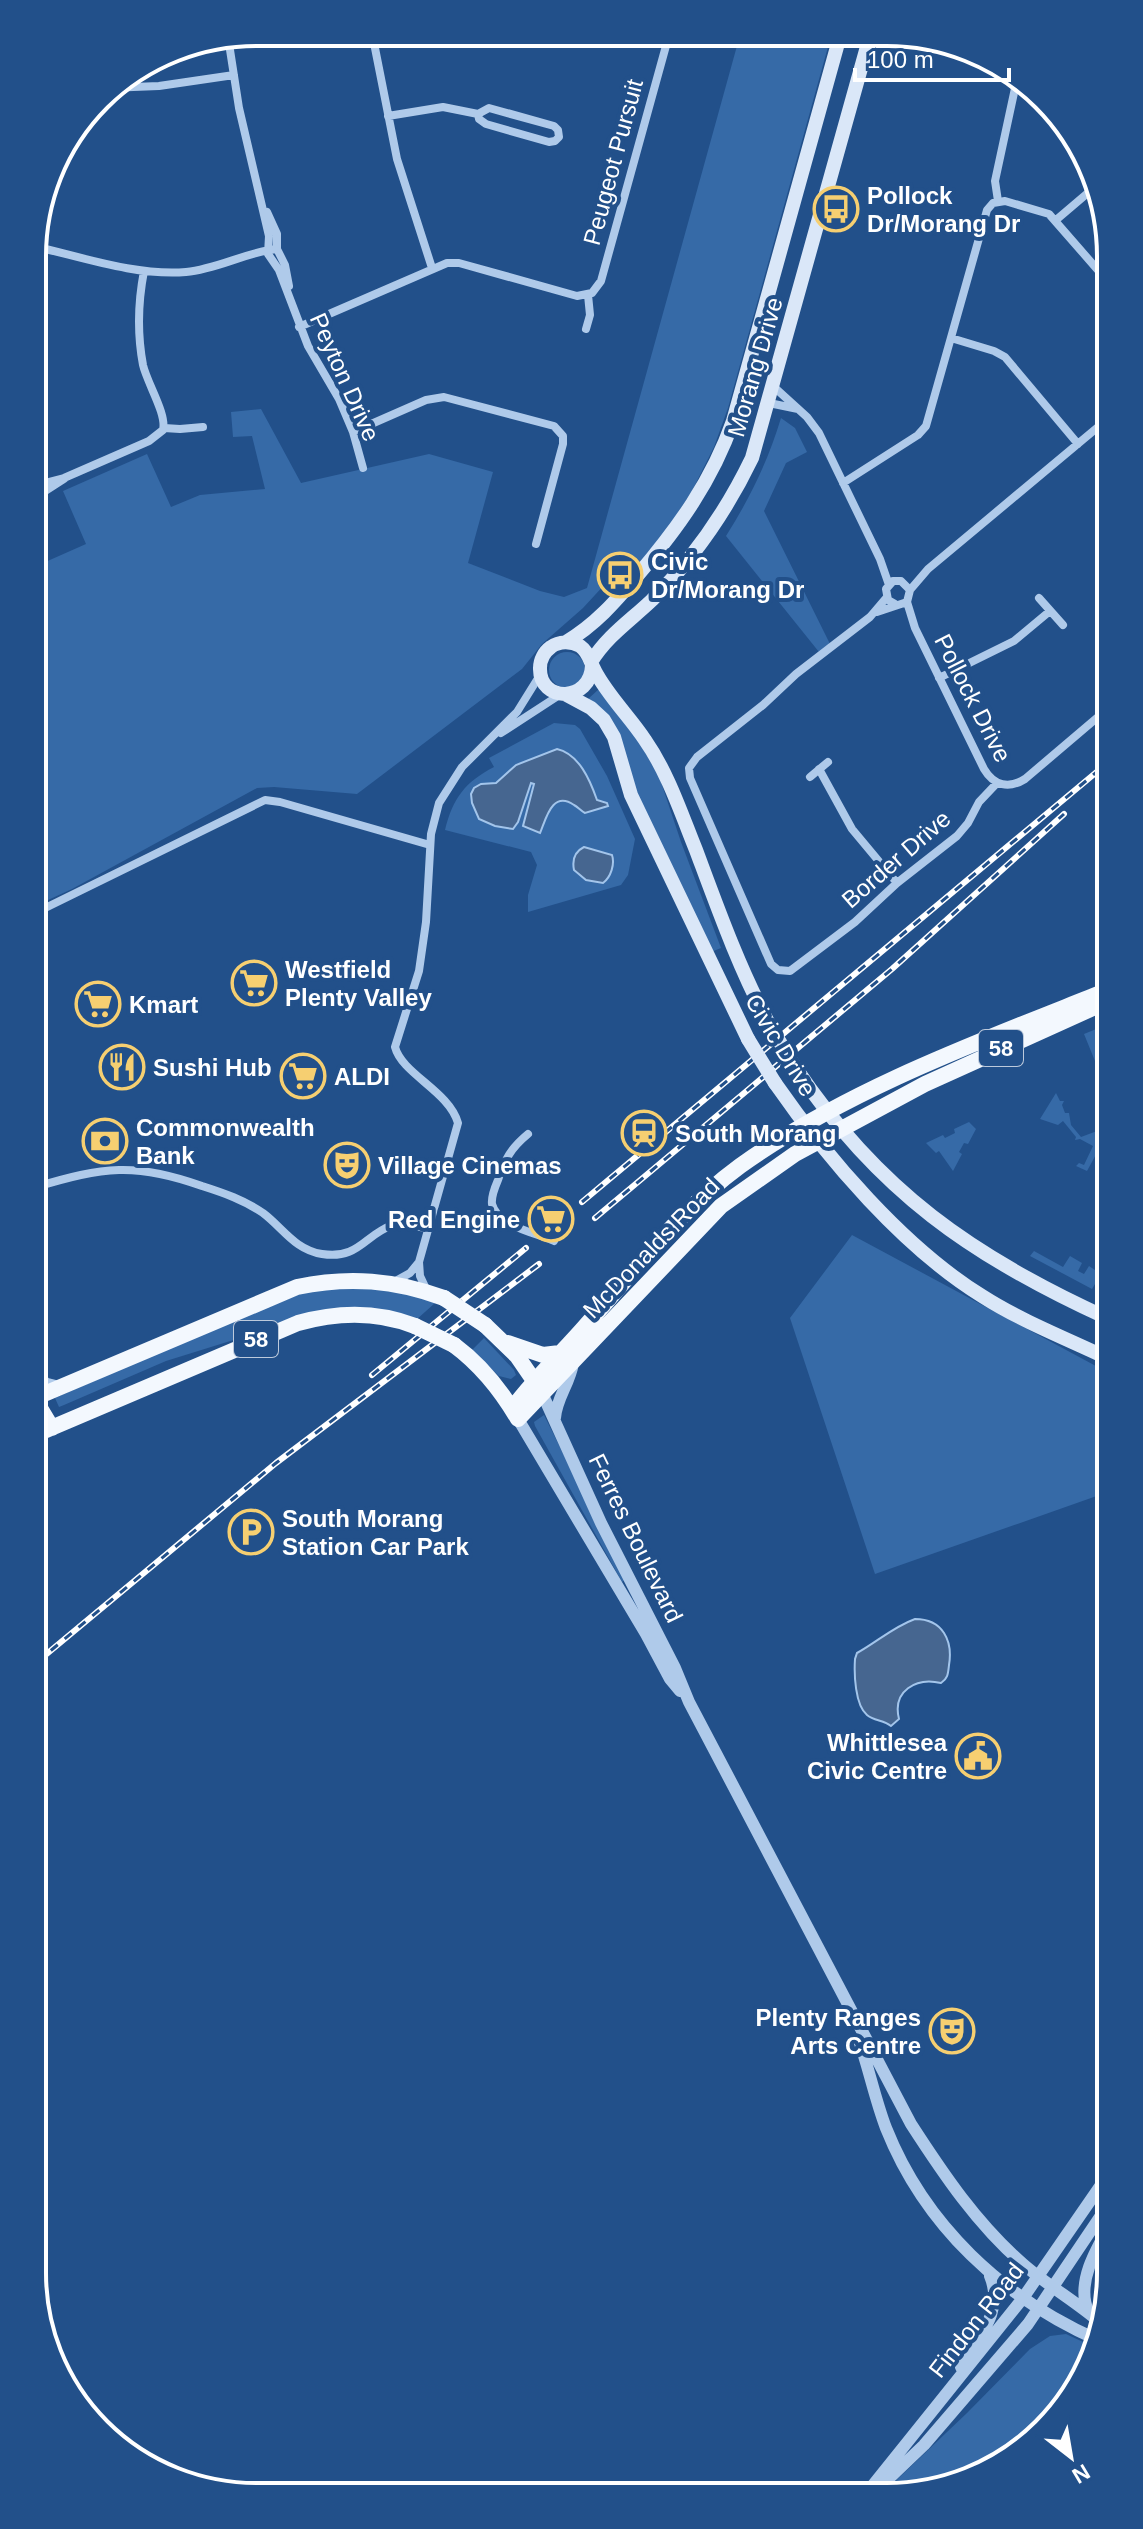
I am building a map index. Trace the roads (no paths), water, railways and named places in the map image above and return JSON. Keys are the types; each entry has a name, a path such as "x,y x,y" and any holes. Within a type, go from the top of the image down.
{"main road":[{"name":"Morang Drive","path":"566,642 599,619 658,552 687,515 716,463 733,421 837,46"},
{"name":"Morang Drive","path":"592,664 613,632 650,602 718,522 752,458 867,46"},
{"path":"566,642 585,650 592,664 590,680 585,686 580,691 563,694 550,689 541,674 541,663 545,652 554,645 566,642"},
{"name":"Civic Drive","path":"592,664 656,759 683,817 740,966 769,1024 829,1114 905,1195 957,1236 1021,1277 1097,1313"},
{"name":"Civic Drive","path":"563,694 591,708 604,720 614,737 635,803 748,1039 806,1126 903,1234 939,1267 1005,1310 1097,1353"},
{"name":"McDonalds Road","path":"567,1358 696,1202 751,1159 806,1126 939,1058 1097,995"},
{"name":"McDonalds Road","path":"515,1414 538,1387 721,1206 770,1170 949,1071 1097,1006"},
{"name":"58","path":"46,1393 288,1290 334,1280 392,1283 444,1298 485,1325 502,1341 517,1356 538,1387"},
{"name":"58","path":"46,1430 282,1328 307,1320 352,1314 389,1318 415,1326 454,1345 483,1371 515,1414"},
{"name":"58","path":"502,1341 543,1355 567,1358"}],"street":[{"path":"375,46 401,174 432,268"},
{"name":"Peugeot Pursuit","path":"586,329 590,315 588,295 601,281 666,46"},
{"name":"Peyton Drive","path":"230,48 245,138 262,200 275,227 271,251 285,265 299,327 339,399 363,468"},
{"path":"131,87 234,75"},
{"path":"998,201 995,181 1015,89"},
{"path":"388,116 443,107 478,114 489,108 549,124 557,128 559,137 549,142 486,124 478,114"},
{"path":"1056,220 1087,194"},
{"path":"998,201 1042,211 1056,220 1097,269"},
{"path":"843,483 922,432 929,417 987,210 998,201"},
{"path":"46,249 144,271 187,272 271,251"},
{"path":"299,327 447,263 459,263 577,296 588,295"},
{"path":"46,483 64,478 149,441 164,428 164,419 148,381 141,350 139,305 144,271"},
{"path":"951,338 1000,353 1078,444"},
{"path":"774,387 819,433 880,559 896,582 910,590"},
{"path":"353,432 426,400 444,397 554,426 563,436 562,450 536,544"},
{"path":"769,403 798,409"},
{"path":"164,428 204,427"},
{"path":"870,617 900,604 928,569 1097,428"},
{"path":"46,490 64,478"},
{"path":"870,617 896,582 928,569"},
{"path":"887,597 900,604"},
{"path":"1039,598 1063,625"},
{"name":"Pollock Drive","path":"900,604 987,773 997,783"},
{"path":"939,678 1014,641 1050,611"},
{"name":"Border Drive","path":"870,617 796,674 756,711 697,757 689,768 690,778 768,960 778,970 787,972 855,922 897,883 957,836 979,802 997,783"},
{"path":"427,1292 420,1276 419,1262 458,1123 451,1108 398,1058 395,1047 419,971 435,814 444,792 462,767 523,704 541,674"},
{"path":"492,738 563,694"},
{"path":"997,783 1013,785 1025,779 1097,718"},
{"path":"810,777 828,762"},
{"path":"819,769 855,834 897,883"},
{"path":"46,908 265,800 430,845"},
{"path":"528,1134 506,1156 493,1194 493,1207 511,1223 554,1241"},
{"path":"46,1185 105,1170 134,1168 160,1172 243,1201 271,1220 293,1241 322,1254 355,1250 394,1225 429,1229"},
{"path":"392,1283 410,1273 419,1262"},
{"path":"555,1421 556,1407 571,1376 567,1358"},
{"path":"46,1380 65,1385"},
{"name":"Ferres Boulevard","path":"538,1387 689,1702 911,2124 941,2171 982,2224 1039,2276 1092,2316"},
{"name":"Ferres Boulevard","path":"515,1414 670,1679 689,1702"},
{"name":"Ferres Boulevard","path":"847,2006 878,2105 905,2168 940,2221 989,2274 1039,2308 1088,2334"},
{"name":"Findon Road","path":"875,2483 1023,2298 1097,2191"},
{"name":"Findon Road","path":"884,2483 965,2400 1028,2324 1097,2222"},
{"path":"1089,2313 1084,2298 1085,2284 1097,2249"},
{"path":"944,2398 993,2313 995,2298 989,2274"}],"railway":[{"path":"582,1202 1097,772"},
{"path":"595,1218 892,969 1064,814"},
{"path":"372,1375 526,1248"},
{"path":"46,1655 276,1463 539,1264"}],"place":[{"name":"Pollock Dr/Morang Dr","path":"836,209"},
{"name":"Civic Dr/Morang Dr","path":"620,575"},
{"name":"Westfield Plenty Valley","path":"254,983"},
{"name":"Kmart","path":"98,1004"},
{"name":"Sushi Hub","path":"122,1067"},
{"name":"ALDI","path":"303,1076"},
{"name":"South Morang","path":"644,1133"},
{"name":"Commonwealth Bank","path":"105,1141"},
{"name":"Village Cinemas","path":"347,1165"},
{"name":"Red Engine","path":"551,1219"},
{"name":"South Morang Station Car Park","path":"251,1532"},
{"name":"Whittlesea Civic Centre","path":"978,1756"},
{"name":"Plenty Ranges Arts Centre","path":"952,2031"}]}
